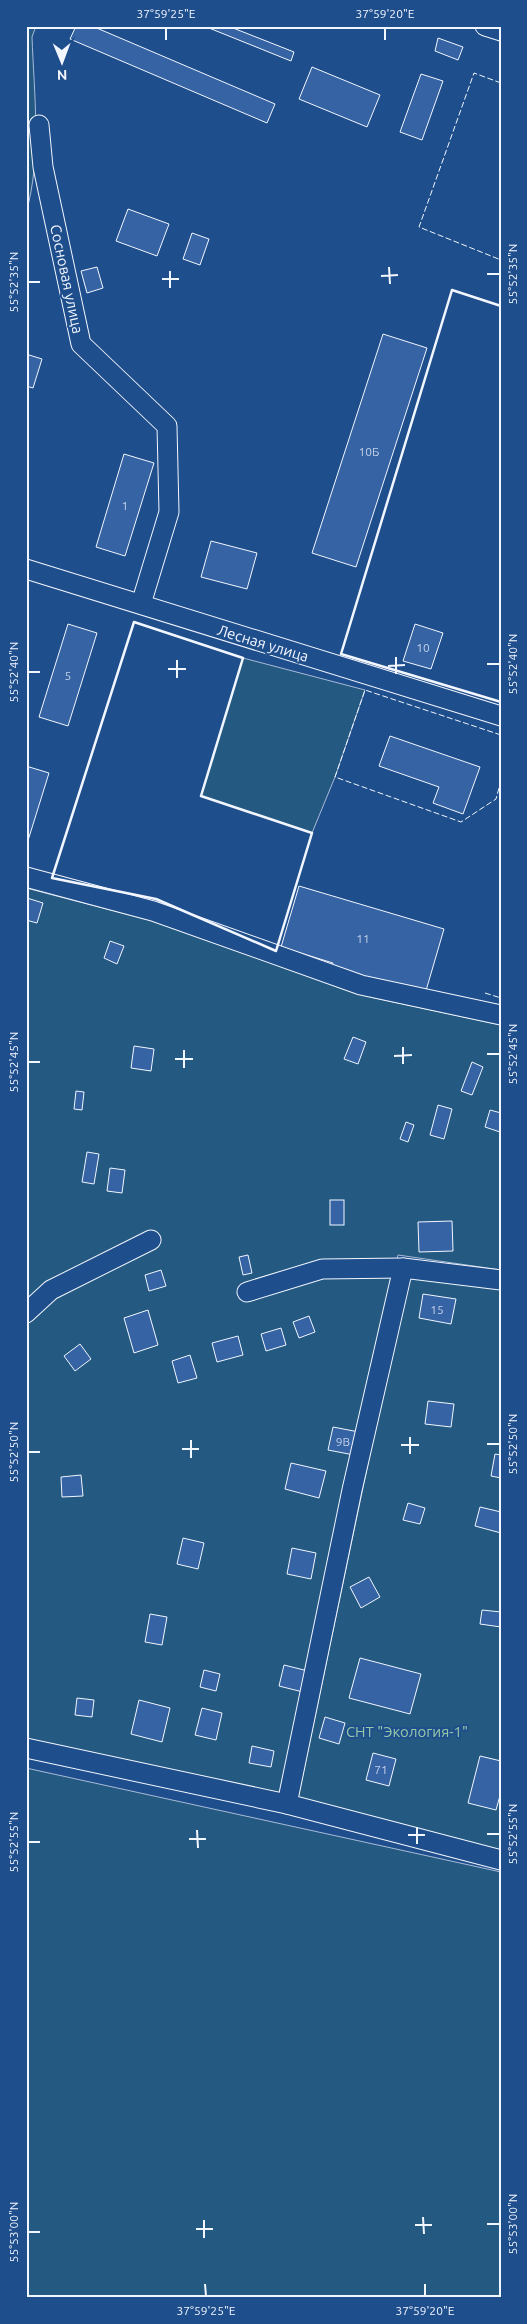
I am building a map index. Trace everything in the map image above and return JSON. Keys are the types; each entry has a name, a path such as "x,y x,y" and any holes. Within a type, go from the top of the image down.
{"street":[{"path":"484,26 501,30"},
{"name":"Сосновая улица","path":"39,125 43,167 81,344 166,426 169,512 141,604"},
{"name":"Лесная улица","path":"26,569 501,716"},
{"path":"26,877 152,911 360,985 501,1015"},
{"path":"26,1313 51,1290 150,1240"},
{"path":"247,1292 322,1269 403,1268 501,1280"},
{"path":"286,1804 352,1490 403,1268"},
{"path":"26,1748 286,1804 501,1860"}],"green space":[{"path":"26,26 36,26 32,37 36,125 34,170 26,213"},
{"path":"243,658 365,690 335,777 312,833 201,796"},
{"path":"26,888 172,926 370,997 501,1025 501,1270 398,1255 281,1794 26,1754"},
{"name":"СНТ \"Экология-1\"","path":"407,1277 501,1289 501,1857 298,1798"},
{"path":"26,1768 501,1872 501,2298 26,2298"}],"building":[{"path":"76,26 92,26 275,104 267,123 70,39"},
{"path":"204,26 228,26 294,52 291,61"},
{"path":"438,38 463,47 458,60 435,51"},
{"path":"312,67 380,95 367,127 299,99"},
{"path":"421,74 443,81 422,140 400,132"},
{"path":"128,209 169,224 157,256 116,241"},
{"path":"192,233 209,239 200,265 183,259"},
{"path":"97,267 103,288 87,293 81,271"},
{"path":"383,334 427,348 356,567 312,553"},
{"path":"26,354 42,359 33,388 26,386"},
{"path":"124,454 154,463 125,556 96,547"},
{"path":"211,541 257,553 247,589 201,577"},
{"path":"68,624 97,633 68,726 39,717"},
{"path":"415,624 443,633 431,669 403,661"},
{"path":"390,736 480,767 463,814 433,803 439,787 379,766"},
{"path":"26,766 49,773 26,847"},
{"path":"299,886 444,929 425,994 332,967 333,963 281,947"},
{"path":"27,898 43,903 37,923 26,920"},
{"path":"110,941 124,946 117,964 104,958"},
{"path":"353,1037 366,1042 358,1064 344,1059"},
{"path":"134,1046 154,1049 151,1071 131,1068"},
{"path":"472,1062 483,1067 472,1095 461,1091"},
{"path":"76,1091 84,1092 82,1110 74,1109"},
{"path":"438,1105 452,1109 444,1139 430,1135"},
{"path":"490,1110 501,1113 500,1132 485,1127"},
{"path":"406,1122 414,1125 408,1142 400,1139"},
{"path":"87,1152 99,1154 94,1184 82,1182"},
{"path":"110,1168 125,1170 122,1193 107,1191"},
{"path":"330,1200 344,1200 344,1225 330,1225"},
{"path":"452,1221 453,1251 419,1252 418,1222"},
{"path":"248,1255 252,1273 243,1275 239,1257"},
{"path":"161,1270 166,1286 149,1291 145,1275"},
{"path":"423,1294 456,1299 451,1324 419,1318"},
{"path":"148,1310 158,1345 134,1353 124,1318"},
{"path":"309,1316 315,1332 299,1338 293,1322"},
{"path":"281,1328 286,1345 266,1351 261,1334"},
{"path":"238,1336 243,1355 217,1362 212,1343"},
{"path":"80,1344 91,1359 75,1371 64,1356"},
{"path":"190,1355 197,1378 178,1383 172,1361"},
{"path":"428,1401 454,1404 451,1427 425,1424"},
{"path":"333,1427 359,1432 354,1455 328,1450"},
{"path":"495,1454 501,1455 501,1478 491,1476"},
{"path":"291,1463 326,1471 319,1498 285,1489"},
{"path":"81,1475 83,1496 62,1497 61,1477"},
{"path":"408,1503 425,1508 420,1524 403,1520"},
{"path":"480,1507 501,1512 501,1533 475,1526"},
{"path":"183,1538 204,1543 198,1569 177,1564"},
{"path":"292,1548 316,1553 311,1579 287,1574"},
{"path":"369,1577 380,1597 361,1608 350,1587"},
{"path":"482,1610 501,1612 501,1627 480,1624"},
{"path":"150,1614 167,1617 162,1645 145,1642"},
{"path":"360,1658 421,1674 410,1714 349,1698"},
{"path":"284,1665 308,1671 303,1692 279,1686"},
{"path":"204,1670 220,1674 216,1691 200,1687"},
{"path":"77,1698 94,1700 92,1717 75,1715"},
{"path":"139,1700 170,1708 162,1742 131,1734"},
{"path":"202,1708 222,1713 216,1740 195,1735"},
{"path":"325,1717 345,1723 339,1744 319,1738"},
{"path":"252,1746 274,1751 271,1767 249,1763"},
{"path":"373,1753 396,1759 389,1786 366,1780"},
{"path":"480,1756 501,1761 501,1792 496,1810 468,1803"}],"fence":[{"path":"501,83 474,73 419,227 501,260"},
{"path":"501,735 365,690 335,777 461,822 496,799 501,781"},
{"path":"485,993 501,998"}],"wall":[{"path":"501,306 452,290 341,654 501,702"},
{"path":"134,622 243,658 201,796 312,833 276,951 156,899 52,878 134,622"}]}
